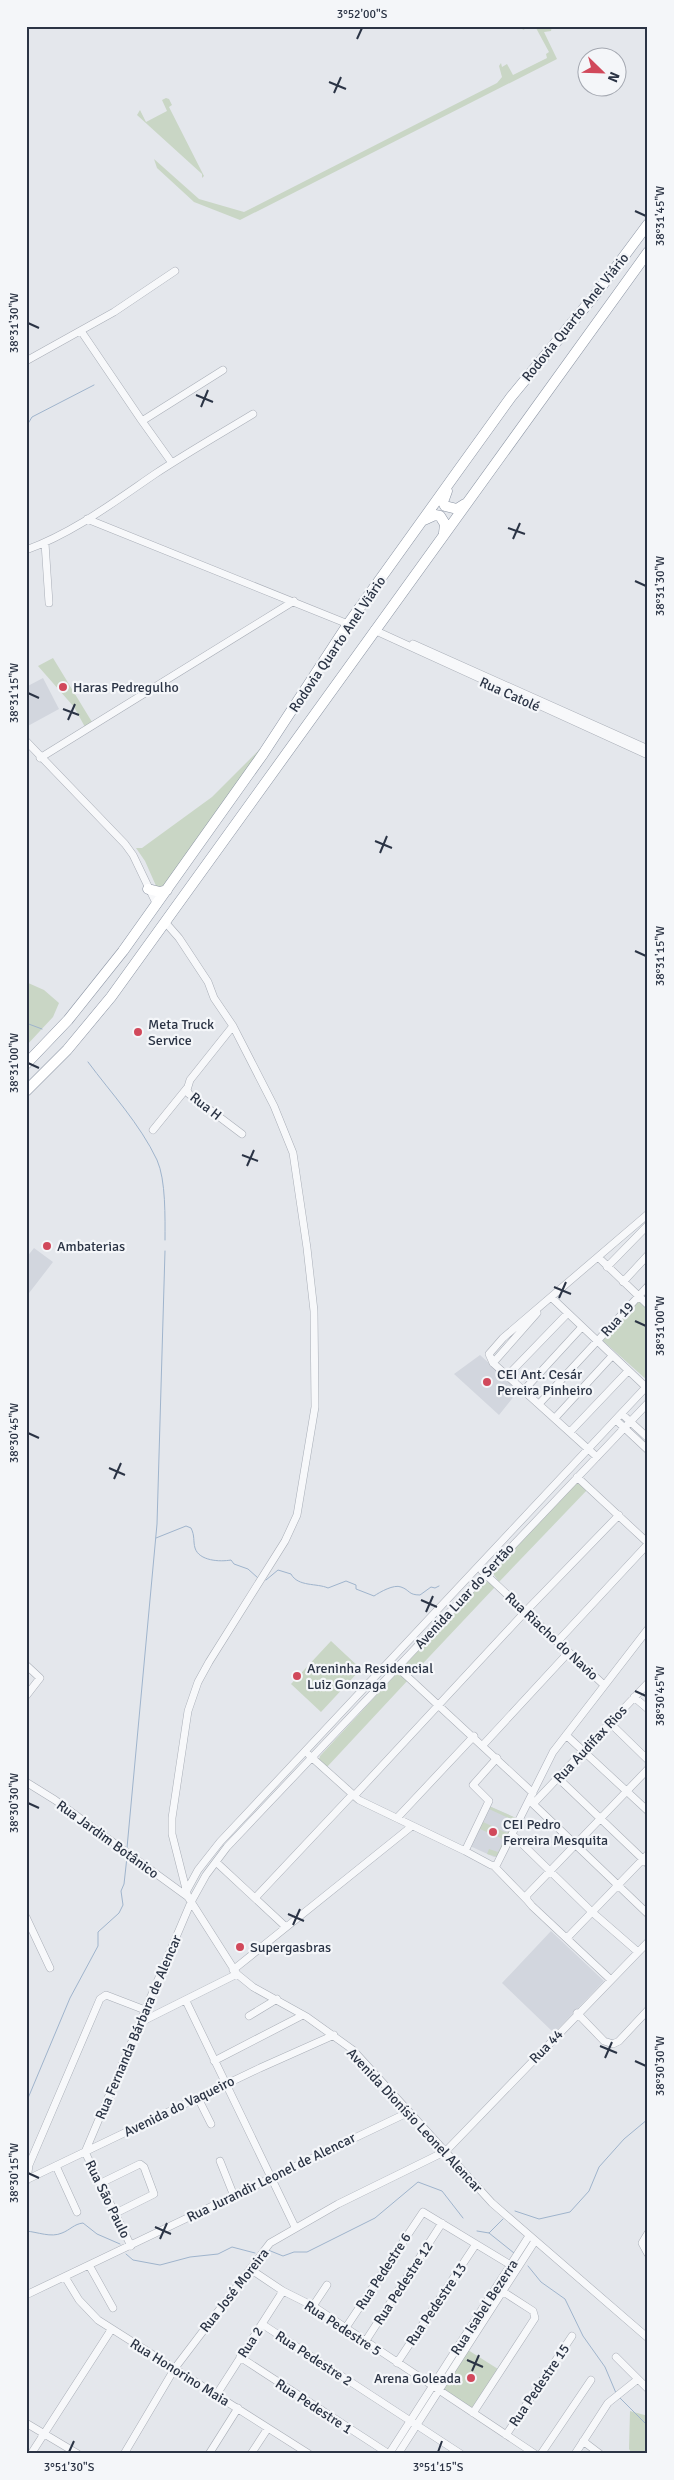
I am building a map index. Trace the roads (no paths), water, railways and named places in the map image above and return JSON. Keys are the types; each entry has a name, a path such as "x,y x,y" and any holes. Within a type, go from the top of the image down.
{"highway":[{"name":"Rodovia Quarto Anel Viário","path":"26,1064 68,1020 123,950 263,754 348,624 511,397 599,290 648,224"},
{"name":"Rodovia Quarto Anel Viário","path":"26,1091 88,1025 135,963 648,252"},
{"path":"457,472 446,494 444,503 446,506 454,509 466,503"},
{"path":"420,524 432,516 439,515 445,524 444,533"},
{"path":"182,869 196,880"},
{"path":"148,889 160,892 167,890"},
{"path":"123,950 135,963"}],"street":[{"path":"26,361 122,308 175,271"},
{"path":"81,331 172,463"},
{"path":"142,421 223,370"},
{"path":"26,550 45,543 87,519 172,463 253,414"},
{"path":"87,519 348,624"},
{"path":"45,543 49,603"},
{"path":"40,758 294,601"},
{"name":"Rua Catolé","path":"375,628 595,728 629,744 648,756"},
{"path":"26,741 40,758 125,844 133,856 156,905"},
{"name":"Rua Catolé","path":"629,744 648,749"},
{"name":"Avenida Dionísio Leonel Alencar","path":"165,922 179,938 208,982 214,998 233,1026 274,1106 296,1166 313,1297 316,1362 315,1407 297,1515 285,1541 208,1662 198,1682 188,1711 172,1818 172,1834 188,1897 235,1972 253,1987 277,1999 334,2035 357,2054 492,2203 648,2338"},
{"name":"Rua H","path":"233,1026 187,1088 189,1094 242,1134"},
{"path":"152,1130 187,1088"},
{"path":"597,1457 490,1360 528,1325 543,1304 648,1214"},
{"path":"608,1267 648,1225"},
{"path":"623,1282 648,1254"},
{"path":"598,1257 648,1305"},
{"name":"Rua 19","path":"539,1404 648,1286"},
{"path":"551,1297 581,1328 647,1387"},
{"path":"507,1376 567,1314"},
{"path":"524,1390 581,1328"},
{"path":"555,1418 612,1356"},
{"path":"570,1432 628,1371"},
{"name":"Avenida Luar do Sertão","path":"188,1897 198,1870 220,1842 647,1387"},
{"name":"Avenida Luar do Sertão","path":"188,1897 216,1862 312,1758 484,1574 648,1403"},
{"path":"622,1414 648,1438"},
{"path":"616,1420 648,1450"},
{"path":"557,1642 648,1543 578,1477"},
{"path":"255,1898 619,1515"},
{"name":"Rua Riacho do Navio","path":"477,1567 604,1685"},
{"path":"494,1866 499,1862 531,1802 533,1793 548,1761 648,1629"},
{"path":"483,1745 568,1653"},
{"path":"397,1667 474,1736 533,1793"},
{"path":"26,1695 40,1678 28,1669"},
{"name":"Rua Audifax Rios","path":"531,1802 558,1778 648,1683"},
{"path":"634,1697 648,1710"},
{"path":"610,1723 648,1760"},
{"path":"566,1735 648,1811"},
{"path":"397,1818 474,1736"},
{"path":"305,1751 353,1796 494,1866 611,1980"},
{"path":"466,1851 489,1801 473,1785 497,1758"},
{"path":"527,1900 527,1895 550,1870 648,1769"},
{"path":"558,1778 600,1819 646,1859 567,1938"},
{"name":"Rua Jardim Botânico","path":"26,1782 55,1800 188,1897"},
{"path":"531,1802 648,1914"},
{"path":"141,2022 186,2001 235,1972 286,1927 412,1826"},
{"path":"513,1835 592,1912 638,1952"},
{"path":"216,1862 286,1927"},
{"name":"Rua Fernanda Bárbara de Alencar","path":"85,2152 146,2010 188,1897"},
{"path":"26,1917 50,1968"},
{"name":"Rua 44","path":"446,2151 577,2013 648,1942"},
{"path":"26,2180 28,2165 100,1999 106,1995 146,2010"},
{"path":"249,2016 277,1999"},
{"path":"186,2001 294,2227"},
{"path":"577,2013 604,2041 611,2044 616,2043 648,2010"},
{"path":"214,2061 303,2015"},
{"name":"Avenida do Vaqueiro","path":"26,2180 226,2084 334,2035"},
{"path":"198,2098 211,2124"},
{"name":"Rua Jurandir Leonel de Alencar","path":"26,2295 409,2112"},
{"name":"Rua José Moreira","path":"124,2454 175,2368 267,2247 294,2227 446,2151"},
{"name":"Rua São Paulo","path":"85,2152 131,2246"},
{"path":"220,2161 234,2196"},
{"path":"101,2183 140,2164 143,2166 154,2189 153,2195 116,2213"},
{"path":"56,2166 76,2212"},
{"name":"Rua Pedestre 6","path":"345,2329 421,2213 426,2212 442,2223"},
{"path":"442,2223 514,2267"},
{"name":"Rua Pedestre 12","path":"365,2342 442,2223"},
{"path":"648,2233 642,2243 648,2254"},
{"name":"Rua Isabel Bezerra","path":"389,2454 414,2422 532,2238"},
{"name":"Rua Pedestre 13","path":"397,2363 476,2244"},
{"path":"88,2265 113,2308"},
{"name":"Rua Isabel Bezerra","path":"436,2388 502,2291 514,2267"},
{"name":"Rua Pedestre 5","path":"250,2269 283,2291 313,2306 535,2454"},
{"name":"Rua Honorino Maia","path":"64,2276 89,2312 110,2330 175,2368 304,2452"},
{"path":"313,2306 327,2285"},
{"name":"Rua 2","path":"216,2394 283,2291"},
{"path":"473,2413 535,2318 533,2311 502,2291"},
{"name":"Rua Pedestre 2","path":"262,2324 461,2454"},
{"path":"31,2454 110,2330"},
{"name":"Rua Pedestre 15","path":"506,2435 572,2336"},
{"path":"616,2356 648,2389"},
{"name":"Rua Pedestre 1","path":"240,2357 389,2454"},
{"path":"541,2454 591,2380"},
{"path":"575,2454 608,2403 617,2398 638,2380"},
{"path":"209,2454 238,2408"},
{"name":"Rua Isabel Bezerra","path":"398,2454 414,2422"},
{"path":"26,2423 78,2454"},
{"path":"250,2454 268,2428"},
{"path":"583,2441 600,2454"}],"waterway":[{"path":"26,427 32,417 94,385"},
{"path":"26,1023 42,1029"},
{"path":"88,1062 134,1121 157,1160 162,1178 165,1240"},
{"path":"127,1848 157,1524 165,1251"},
{"path":"156,1538 186,1526 191,1528 195,1548 201,1556 216,1561 231,1560 234,1564 248,1569 258,1578"},
{"path":"266,1580 278,1570 291,1574 303,1583 328,1588 346,1581 356,1585 356,1589 374,1596 398,1586 413,1594 420,1595 431,1587 439,1586"},
{"path":"26,2103 70,1998 98,1946 98,1932 119,1913 123,1905 121,1891 124,1884 127,1857"},
{"path":"515,2211 539,2219 570,2212 589,2191 599,2167 624,2139 648,2119"},
{"path":"268,2250 283,2256 294,2252 307,2252 375,2218 418,2182 442,2191 463,2218"},
{"path":"26,2190 28,2199 26,2206"},
{"path":"477,2231 489,2233 503,2219"},
{"path":"26,2231 49,2235 58,2234 83,2223 97,2234 120,2244"},
{"path":"489,2233 514,2253"},
{"path":"126,2254 133,2260 160,2265 190,2257 218,2254 232,2247 255,2253"},
{"path":"528,2266 541,2282 565,2299 583,2336 605,2367 616,2393"},
{"path":"620,2398 648,2426"}],"place":[{"name":"Haras Pedregulho","path":"63,687"},
{"name":"Meta Truck Service","path":"138,1032"},
{"name":"Ambaterias","path":"47,1246"},
{"name":"CEI Ant. Cesár Pereira Pinheiro","path":"487,1382"},
{"name":"Areninha Residencial Luiz Gonzaga","path":"297,1676"},
{"name":"CEI Pedro Ferreira Mesquita","path":"493,1832"},
{"name":"Supergasbras","path":"240,1947"},
{"name":"Arena Goleada","path":"471,2378"}]}
